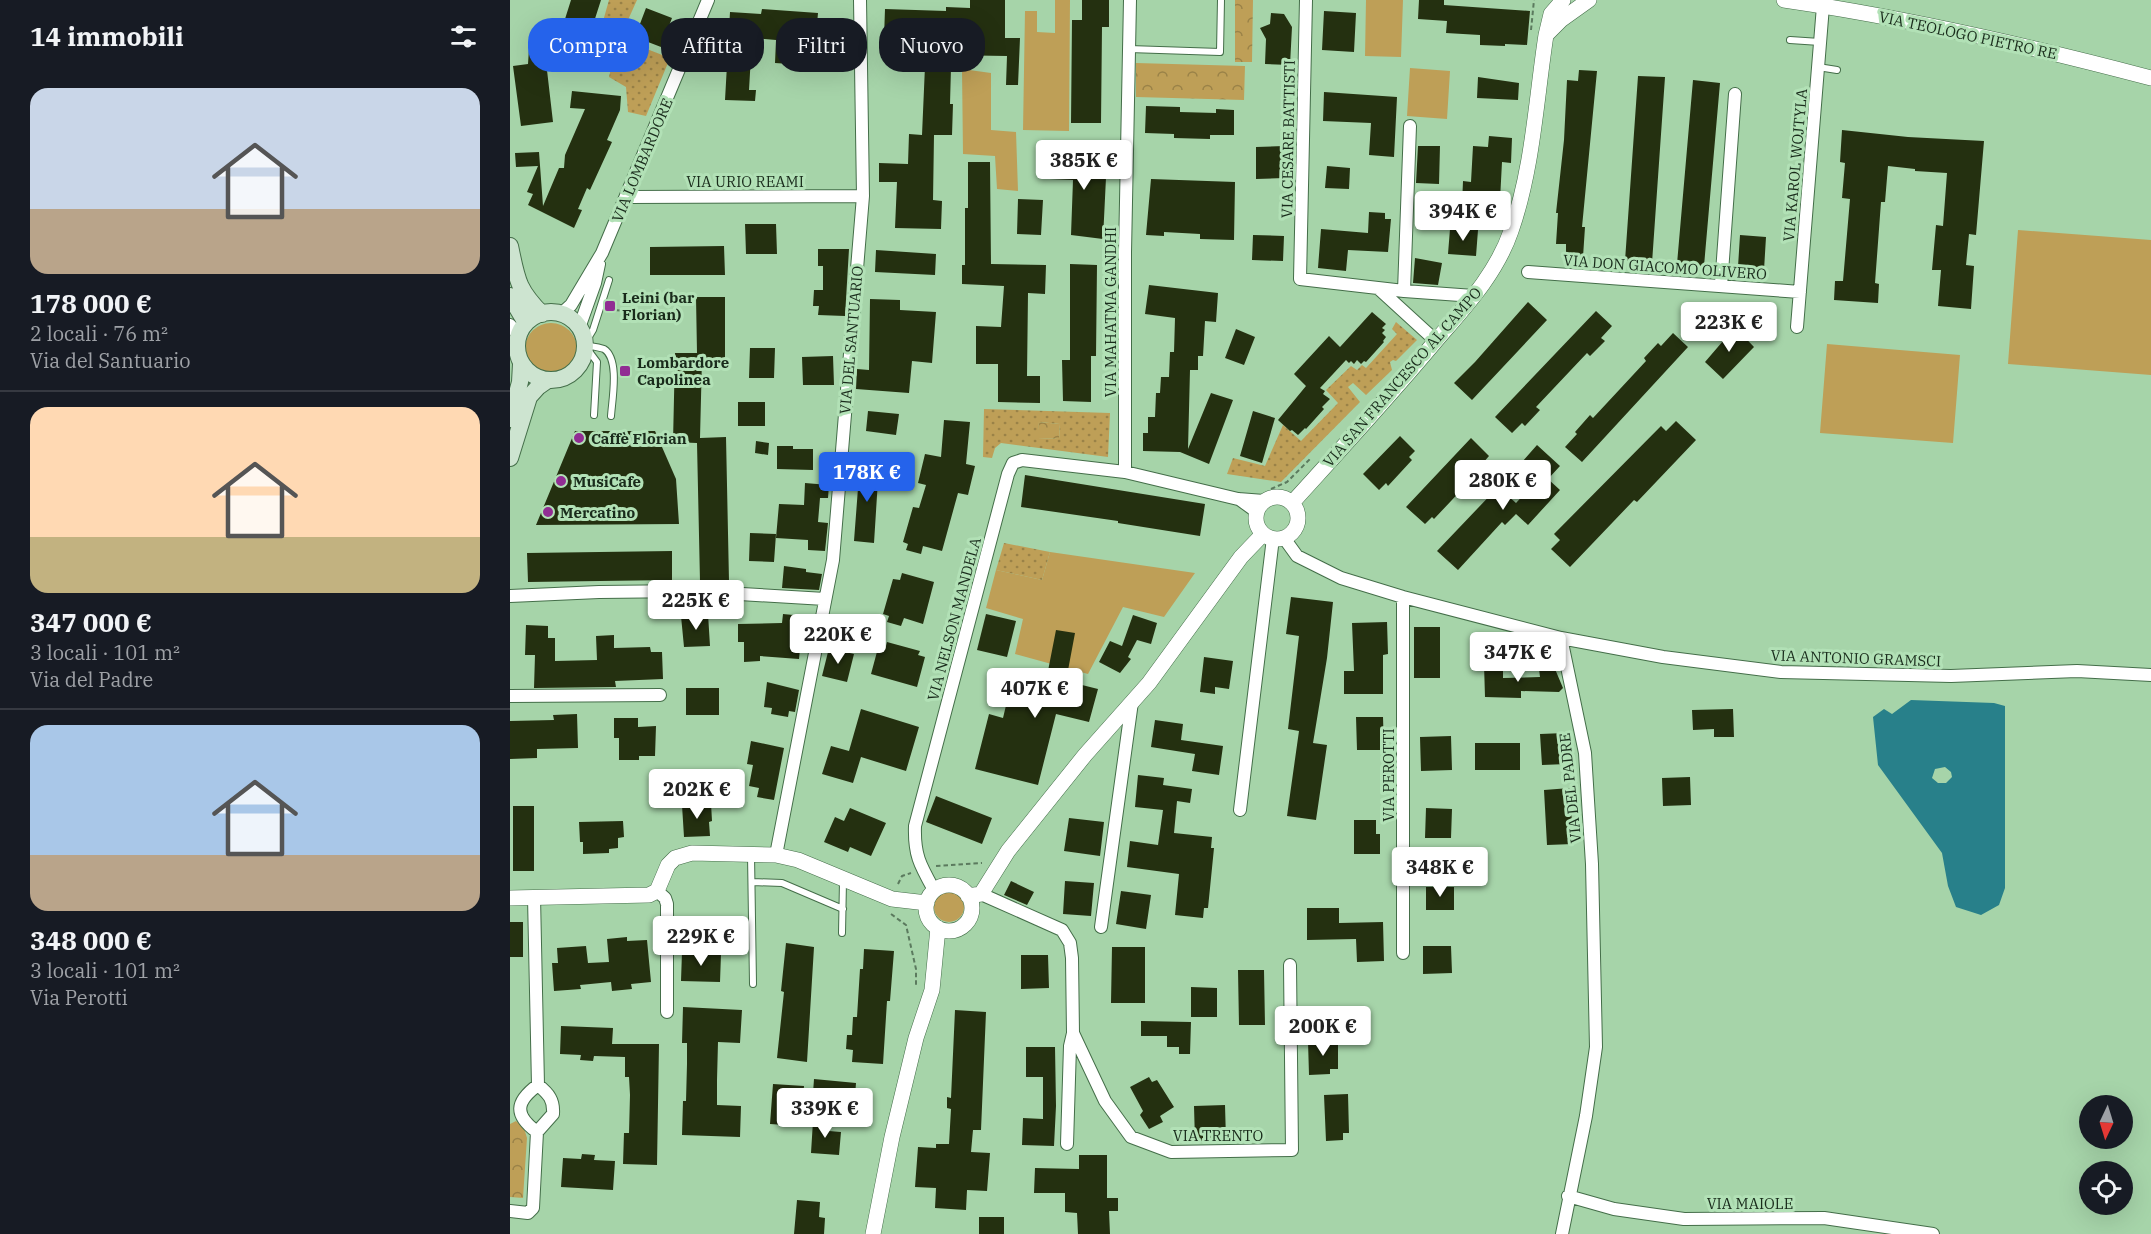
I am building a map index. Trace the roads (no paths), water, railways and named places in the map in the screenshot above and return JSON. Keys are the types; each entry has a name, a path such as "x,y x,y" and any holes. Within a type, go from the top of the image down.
{"main road":[{"path":"510,246 519,287 526,298 542,314"},
{"path":"510,296 518,328 517,344 521,364 520,382 510,419"},
{"path":"518,328 542,314 561,314 579,328 584,345 582,360 577,368 559,380 548,380 530,373 521,364"},
{"path":"510,458 529,397 548,380"}],"street":[{"name":"VIA LOMBARDORE","path":"561,314 571,305 602,253 708,0"},
{"name":"VIA DEL SANTUARIO","path":"776,855 833,560 863,196 860,0"},
{"name":"VIA MAHATMA GANDHI","path":"1125,472 1125,252 1130,0"},
{"name":"VIA CESARE BATTISTI","path":"1305,0 1299,279 1378,288"},
{"name":"VIA SAN FRANCESCO AL CAMPO","path":"1292,503 1436,341 1474,296 1495,265 1510,234 1524,192 1546,34 1551,14 1563,0"},
{"path":"1546,34 1589,0"},
{"name":"VIA TEOLOGO PIETRO RE","path":"1784,0 1942,27 2151,78"},
{"name":"VIA KAROL WOJTYLA","path":"1797,327 1823,6"},
{"path":"1721,286 1735,94"},
{"path":"1404,291 1410,126"},
{"name":"VIA URIO REAMI","path":"627,197 863,196"},
{"name":"VIA LOMBARDORE","path":"579,328 595,283 602,253"},
{"name":"VIA DON GIACOMO OLIVERO","path":"1528,272 1800,292"},
{"path":"1378,288 1474,296"},
{"path":"1378,288 1436,341"},
{"name":"VIA NELSON MANDELA","path":"930,897 914,846 915,826 1008,474 1013,464 1022,460 1125,472"},
{"path":"1125,472 1238,499 1260,507"},
{"path":"930,897 928,918 938,928 953,931 967,923 974,895 1085,756 1149,683 1241,557 1273,537 1295,529 1298,516 1292,503 1281,497 1269,498 1260,507 1257,524 1273,537 1297,556 1341,578 1403,597 1561,638"},
{"path":"1240,810 1273,537"},
{"path":"510,596 690,591 825,599"},
{"name":"VIA PEROTTI","path":"1403,597 1403,953"},
{"name":"VIA ANTONIO GRAMSCI","path":"1561,638 1663,657 1780,672 1951,676 2078,671 2151,675"},
{"name":"VIA DEL PADRE","path":"1561,638 1584,753 1593,864 1596,1047 1586,1116 1562,1234"},
{"path":"510,696 660,695"},
{"path":"1101,927 1132,702"},
{"path":"510,898 649,895 657,891 668,865 675,858 692,853 776,855 798,860 892,899 930,897 951,885 974,895"},
{"path":"657,891 665,898 667,904 667,1012"},
{"name":"VIA TRENTO","path":"974,895 1062,930 1070,943 1072,958 1073,1033 1105,1101 1131,1137 1171,1152 1292,1150 1290,965"},
{"path":"510,1211 528,1213 533,1208 537,1132 553,1114 554,1102 538,1085 534,897"},
{"path":"873,1234 892,1137 916,1038 932,990 938,928"},
{"path":"1067,1144 1070,1046 1073,1033"},
{"path":"537,1132 527,1125 521,1116 520,1104 525,1094 538,1085"},
{"name":"VIA MAIOLE","path":"1568,1196 1614,1209 1683,1219 1824,1218 1933,1234"}],"lane":[{"path":"1129,49 1220,52 1221,0"},
{"path":"1790,40 1820,42"},
{"path":"1818,67 1837,70"},
{"path":"584,345 593,330 609,280"},
{"path":"584,345 597,362 594,416"},
{"path":"584,345 603,349 610,355 614,367 611,416"},
{"path":"752,855 753,984"},
{"path":"842,933 843,878"},
{"path":"753,882 782,884 843,909"}],"water":[{"path":"1911,700 1994,703 2005,706 2005,888 1999,905 1981,915 1956,907 1948,886 1942,853 1878,765 1873,717 1884,709 1892,714","holes":["1945,767 1951,772 1952,777 1946,783 1938,783 1932,778 1935,769"]}],"place":[{"name":"Leini (bar Florian)","path":"610,306"},
{"name":"Lombardore Capolinea","path":"625,371"},
{"name":"Caffè Florian","path":"579,438"},
{"name":"MusiCafe","path":"561,481"},
{"name":"Mercatino","path":"548,512"}]}
